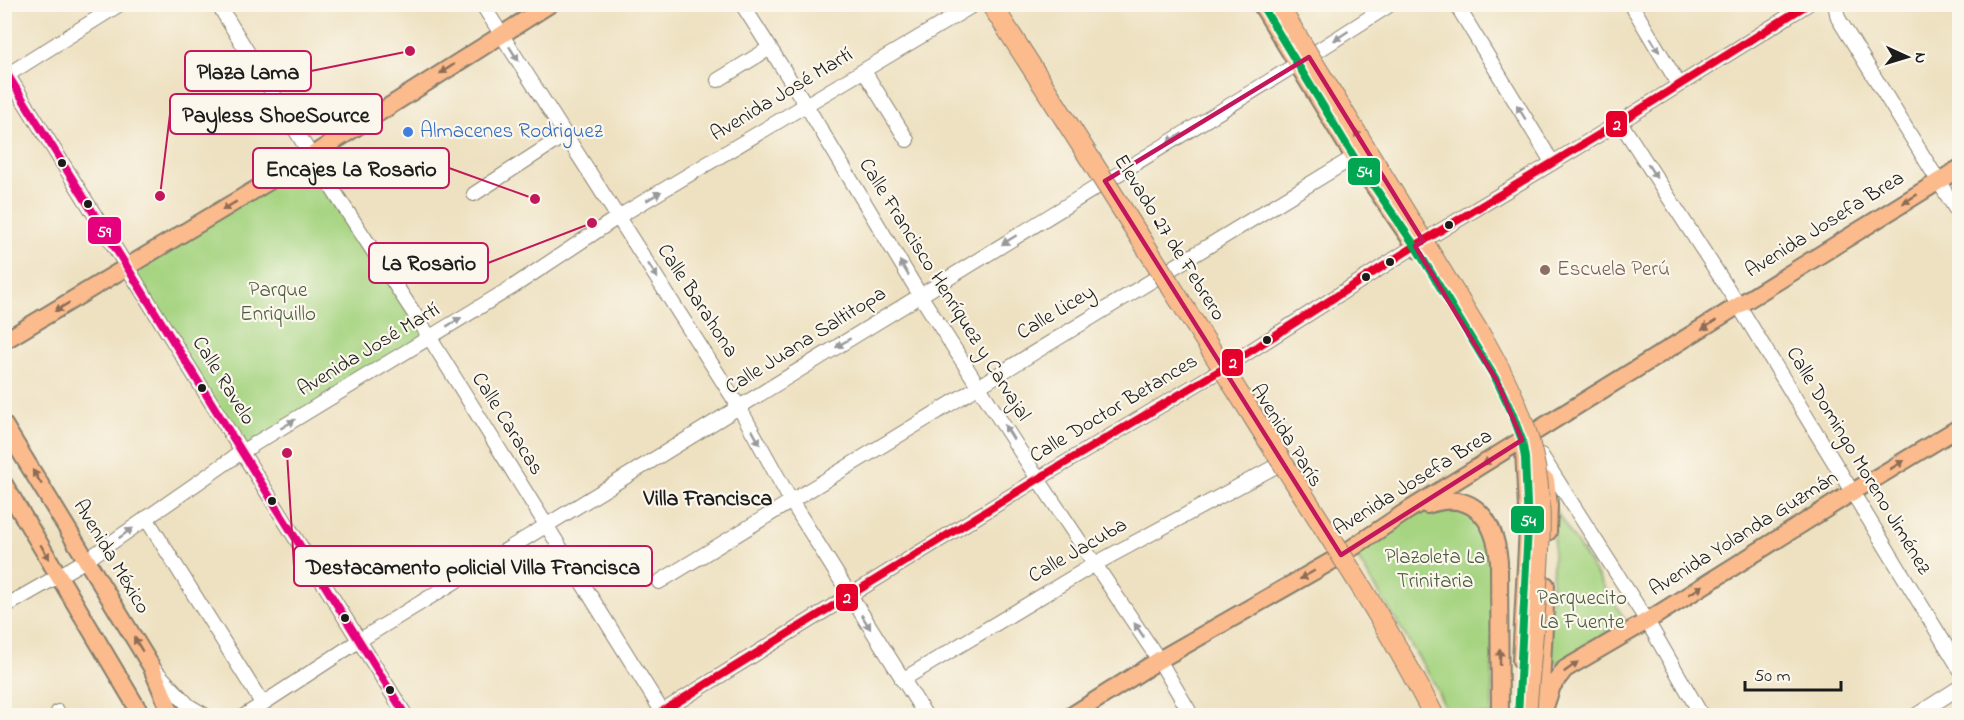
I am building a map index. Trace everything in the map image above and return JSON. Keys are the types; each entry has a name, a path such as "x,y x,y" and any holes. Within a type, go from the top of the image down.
{"highway":[{"name":"Elevado 27 de Febrero","path":"992,4 1340,555 1419,685 1434,716"},
{"path":"1277,4 1486,344 1505,379 1521,417 1532,452 1540,503 1539,548 1526,716"}],"main road":[{"path":"4,341 311,156 550,4"},
{"name":"Avenida París","path":"985,4 1102,183 1383,634 1419,700 1423,716"},
{"path":"1262,4 1354,157 1415,246 1497,381 1527,437 1541,455 1550,505 1540,716"},
{"name":"Avenida Josefa Brea","path":"1071,716 1159,660 1336,558 1404,513 1959,168"},
{"name":"Avenida México","path":"4,425 88,559 151,666 172,716"},
{"name":"Avenida Yolanda Guzmán","path":"1540,716 1552,686 1565,669 1647,621 1959,427"},
{"path":"1518,716 1528,527 1527,437"},
{"path":"4,484 142,716"},
{"path":"1404,513 1441,500 1456,500 1486,516 1497,542 1499,562 1500,716"}],"street":[{"path":"6,74 120,4"},
{"name":"Calle Caracas","path":"218,4 311,156 429,337 661,714"},
{"name":"Calle Barahona","path":"482,4 740,407 791,501 926,716"},
{"name":"Calle Francisco Henríquez y Carvajal","path":"742,4 806,105 920,295 1038,479 1159,660 1192,716"},
{"name":"Avenida José Martí","path":"4,607 88,559 243,451 514,286 618,217 975,4"},
{"name":"Calle Juana Saltitopa","path":"246,715 360,640 1391,4"},
{"path":"1456,4 1552,162"},
{"path":"1631,4 1679,85"},
{"name":"Calle Doctor Betances","path":"661,714 1808,4"},
{"path":"1835,4 1838,18 1959,216"},
{"path":"718,80 770,48"},
{"path":"864,70 906,140"},
{"name":"Calle Ravelo","path":"6,74 406,716"},
{"name":"Calle Domingo Moreno Jiménez","path":"1620,122 1739,306 1959,669"},
{"path":"474,194 566,135"},
{"name":"Calle Licey","path":"659,582 1354,157"},
{"path":"1541,455 1647,621 1702,716"},
{"name":"Calle Jacuba","path":"902,680 1095,564 1278,465"},
{"path":"146,518 262,703"},
{"path":"151,666 189,706 206,716"},
{"path":"1915,716 1959,687"}],"highlighted area":[{"path":"1309,57 1423,241 1415,246 1497,381 1522,440 1341,555 1105,181"}],"green space":[{"name":"Parque Enriquillo","path":"311,156 429,337 243,451 127,268"},
{"name":"Plazoleta La Trinitaria","path":"1438,505 1467,511 1473,515 1486,533 1490,548 1493,562 1492,715 1448,715 1433,681 1355,554 1410,516"},
{"name":"Parquecito La Fuente","path":"1553,506 1626,621 1559,662 1550,662 1549,651 1554,537"}],"transit line":[{"name":"54","path":"1261,4 1354,157 1415,246 1497,381 1522,440 1528,527 1518,716"},
{"name":"2","path":"655,716 1038,479 1219,371 1415,246 1620,122 1808,4"},
{"name":"59","path":"4,69 406,716"}],"place":[{"name":"Plaza Lama","path":"410,51"},
{"name":"Almacenes Rodriguez","path":"408,132"},
{"name":"Payless ShoeSource","path":"160,196"},
{"name":"Encajes La Rosario","path":"535,199"},
{"name":"La Rosario","path":"592,223"},
{"name":"Escuela Perú","path":"1545,270"},
{"name":"Destacamento policial Villa Francisca","path":"287,453"}],"district":[{"name":"Villa Francisca","path":"708,500"}]}
